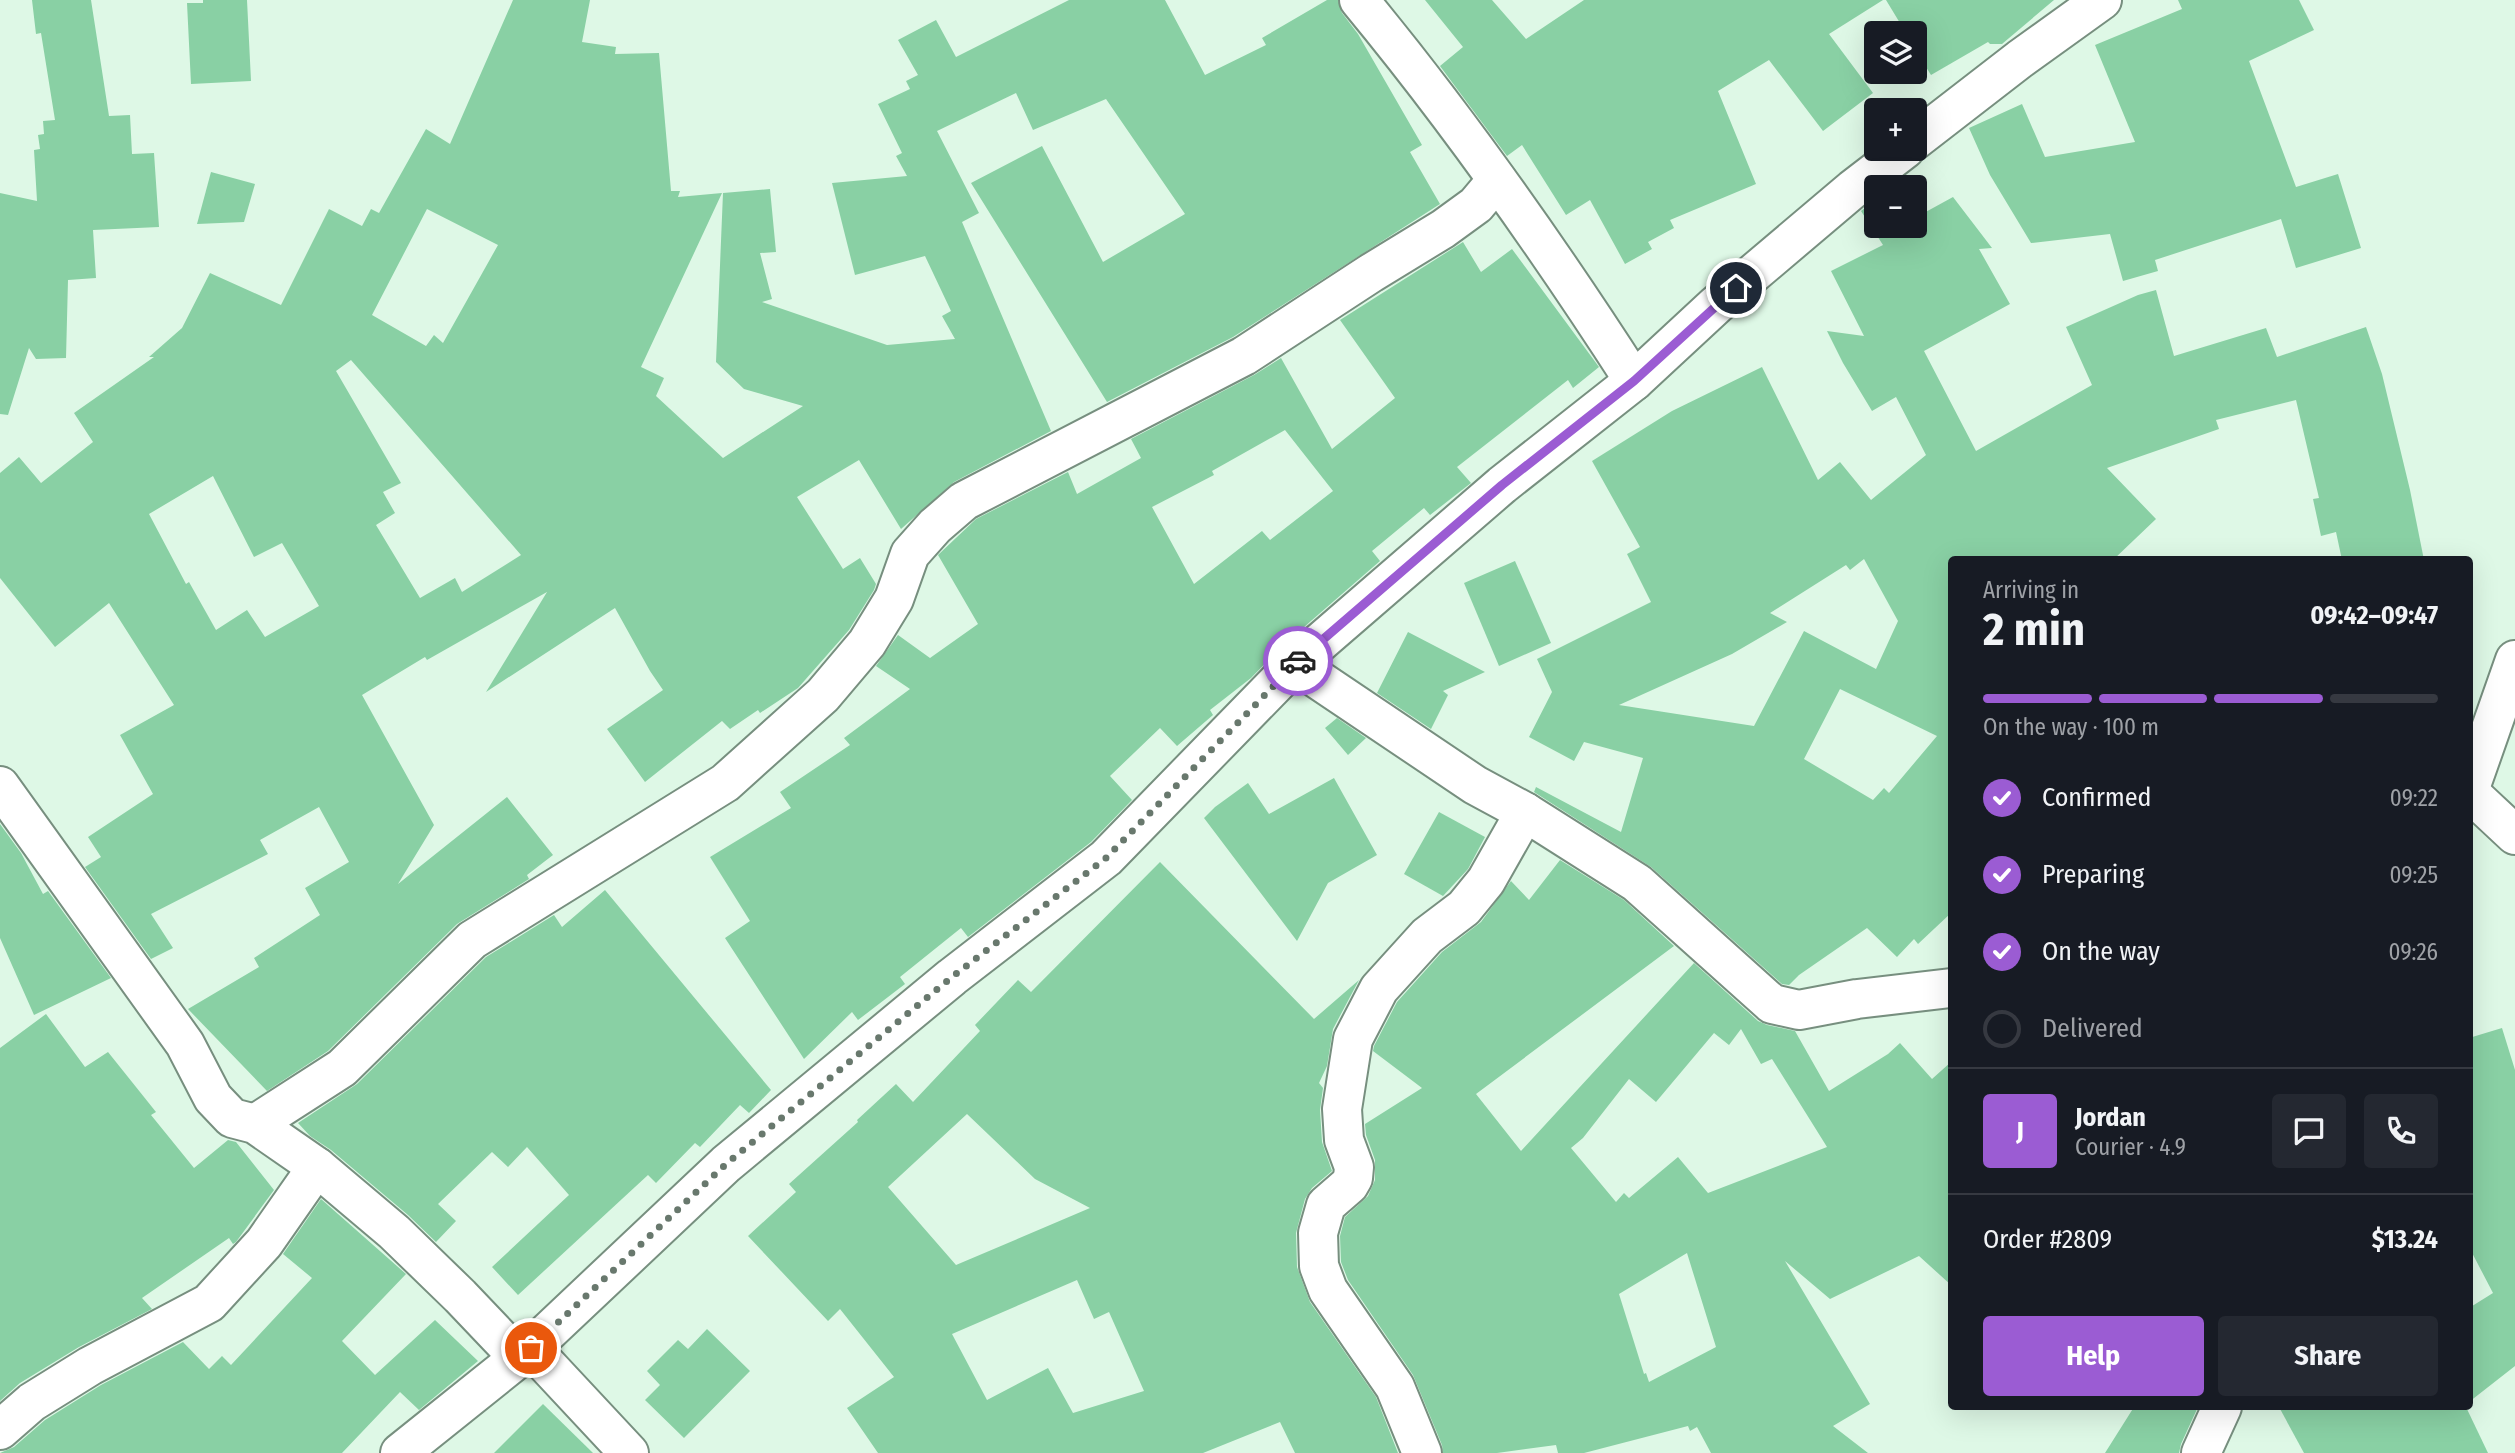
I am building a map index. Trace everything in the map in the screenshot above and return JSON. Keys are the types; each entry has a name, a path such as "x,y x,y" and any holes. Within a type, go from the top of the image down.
{"street":[{"path":"1359,0 1414,66 1518,206 1634,381"},
{"path":"1927,131 2102,0"},
{"path":"400,1453 524,1353 726,1164 952,977 1106,858 1295,664 1502,485 1634,381 1716,305 1889,161"},
{"path":"255,1124 342,1068 472,940 725,783 823,695 867,643 894,599 910,554 935,526 964,501 1244,356 1443,229 1476,205 1497,180"},
{"path":"2473,780 2515,660"},
{"path":"1295,664 1475,785 1525,812 1637,883 1772,1004 1799,1010 1857,999 1948,988"},
{"path":"0,786 185,1044 213,1098 232,1118 255,1124 317,1167 394,1232 629,1453"},
{"path":"2473,795 2515,835"},
{"path":"1422,1453 1395,1387 1328,1290 1320,1266 1318,1233 1326,1205 1349,1185 1353,1178 1354,1167 1344,1140 1342,1109 1353,1040 1379,989 1427,936 1464,908 1486,881 1525,812"},
{"path":"0,1430 32,1402 67,1380 209,1303 264,1242 317,1167"},
{"path":"2202,1453 2220,1410"}],"building":[{"path":"32,0 91,0 109,116 130,115 132,154 154,153 159,227 93,230 96,278 68,280 66,358 36,359 29,348 8,415 0,414 0,193 37,201 34,150 40,149 38,135 44,134 43,121 55,120 41,33 36,34"},
{"path":"203,0 247,0 251,81 191,84 187,3 203,3"},
{"path":"513,0 590,0 582,42 616,47 615,54 659,53 671,191 680,191 678,197 722,193 641,367 664,378 656,396 723,458 803,406 744,389 716,362 723,193 770,189 776,252 760,253 772,299 762,302 887,345 955,339 942,316 951,311 925,256 855,275 832,183 907,176 896,156 902,153 878,104 910,89 906,81 918,75 898,40 936,20 956,57 1069,0 1165,0 1205,75 1266,45 1262,38 1327,0 1338,0 1342,13 1358,34 1422,145 1410,152 1440,204 1233,337 1107,402 971,183 1042,146 1103,262 1185,214 1106,99 1033,130 1016,93 937,131 979,213 962,222 1051,431 954,482 901,529 859,460 797,497 843,569 860,558 876,584 874,590 849,630 798,688 730,729 722,721 645,782 607,729 663,690 615,608 486,692 547,592 427,660 425,657 362,695 434,825 398,884 507,797 553,855 527,875 529,879 457,924 328,1051 267,1091 188,1009 259,967 254,958 320,915 305,888 349,862 319,807 260,840 268,854 151,914 173,948 151,959 85,867 101,857 88,837 153,794 120,735 174,705 109,603 55,647 0,578 0,473 19,457 41,483 93,442 74,413 154,357 149,357 182,328 210,273 281,305 329,209 362,226 371,209 379,213 426,129 450,144","holes":["427,209 498,245 443,343 434,335 426,346 372,315","351,360 521,555 462,592 455,578 420,598 376,525 395,513 383,492 401,483 336,371","213,476 254,557 282,543 319,606 265,637 247,610 216,630 189,582 186,584 149,514"]},
{"path":"1425,0 1492,0 1526,39 1584,0 1883,0 1829,34 1873,93 1823,131 1769,60 1718,91 1756,184 1670,220 1674,228 1648,242 1652,249 1625,264 1590,200 1566,215 1522,145 1507,156 1440,66 1463,47"},
{"path":"1886,0 2054,0 2002,44 1988,42 1931,75 1927,69 1927,21 1899,21"},
{"path":"2178,0 2299,0 2314,30 2249,61 2296,187 2338,174 2361,248 2296,268 2281,219 2155,260 2158,271 2123,281 2110,234 2031,243 1990,175 1969,128 2022,104 2045,157 2135,142 2095,45 2182,9"},
{"path":"211,172 255,184 244,222 197,224"},
{"path":"1953,197 1992,248 1979,249 2010,304 1924,351 1976,451 2092,385 2066,327 2138,295 2156,290 2174,356 2266,328 2277,357 2366,327 2382,374 2423,556 2341,556 2336,532 2321,536 2313,499 2319,498 2296,400 2216,420 2219,429 2107,468 2156,519 2117,556 1948,556 1948,916 1918,944 1914,939 1897,957 1867,928 1799,975 1789,985 1782,984 1651,867 1534,792 1536,787 1621,832 1643,758 1584,742 1574,761 1529,737 1552,692 1537,659 1651,602 1627,554 1640,547 1592,461 1672,411 1762,367 1818,480 1840,462 1871,500 1926,455 1896,397 1872,411 1827,331 1864,336 1831,271 1883,245 1878,238 1927,238 1927,211","holes":["1864,559 1898,621 1876,669 1804,631 1754,726 1619,705 1732,654 1787,622 1770,613 1846,565 1850,570","1840,689 1937,736 1889,793 1884,788 1873,800 1804,759"]},
{"path":"1463,242 1481,272 1512,249 1599,367 1573,388 1568,380 1457,467 1471,483 1430,515 1424,508 1372,551 1380,561 1281,647 1251,678 1210,710 1213,715 1177,746 1160,728 1110,776 1132,800 1091,842 968,937 961,928 900,977 905,984 858,1020 852,1012 804,1059 725,938 750,921 710,857 791,808 780,792 850,745 844,738 910,689 876,666 898,635 930,658 978,624 938,555 976,519 1068,472 1077,494 1141,458 1131,439 1254,375 1281,358 1332,449 1395,398 1340,320","holes":["1285,430 1333,491 1270,540 1262,531 1194,584 1152,507 1214,475 1212,471"]},
{"path":"1515,561 1551,643 1499,666 1464,583"},
{"path":"1408,632 1485,672 1443,691 1448,695 1431,729 1377,693"},
{"path":"1337,718 1366,738 1348,755 1325,728"},
{"path":"1334,778 1377,855 1328,883 1297,941 1204,818 1248,783 1269,814"},
{"path":"1439,812 1485,837 1468,869 1443,896 1404,874"},
{"path":"0,824 21,853 43,894 48,891 111,978 34,1015 0,938"},
{"path":"1560,860 1624,900 1674,946 1476,1094 1521,1151 1694,963 1758,1021 1795,1031 1829,1091 1888,1054 1900,1043 1932,1079 1948,1065 1948,1282 1919,1256 1830,1299 1785,1261 1870,1404 1833,1426 1868,1453 1711,1453 1697,1427 1690,1431 1688,1426 1584,1453 1558,1453 1556,1445 1497,1453 1443,1453 1413,1375 1348,1280 1341,1262 1340,1236 1345,1217 1368,1196 1375,1180 1375,1160 1365,1124 1422,1088 1373,1051 1374,1046 1397,1002 1442,952 1481,922 1511,881 1529,900","holes":["1741,1029 1761,1064 1772,1059 1827,1147 1708,1193 1678,1157 1629,1198 1624,1193 1616,1202 1571,1148 1583,1138 1629,1079 1656,1102 1714,1033 1729,1045","1687,1253 1716,1347 1649,1382 1646,1373 1644,1374 1619,1294"]},
{"path":"1160,862 1314,1019 1359,980 1333,1029 1327,1066 1319,1083 1323,1088 1320,1110 1322,1142 1332,1171 1312,1188 1305,1199 1296,1233 1297,1267 1310,1302 1376,1397 1398,1453 1295,1453 1280,1422 1203,1453 878,1453 847,1408 894,1377 840,1309 828,1321 748,1236 796,1192 789,1184 896,1084 913,1102 980,1031 975,1025 1018,980 1031,992","holes":["967,1114 1035,1179 1090,1208 956,1265 888,1187","1077,1280 1094,1319 1109,1312 1144,1391 1073,1413 1048,1368 987,1400 952,1334"]},
{"path":"605,890 771,1090 749,1113 740,1105 700,1147 695,1143 656,1183 648,1175 518,1295 492,1267 569,1195 527,1147 508,1167 492,1152 438,1204 456,1221 436,1242 408,1215 331,1150 310,1136 298,1123 357,1084 486,957 554,915 562,927"},
{"path":"46,1014 85,1067 108,1052 156,1112 151,1115 194,1168 228,1140 236,1142 274,1190 236,1242 233,1244 229,1238 142,1298 152,1309 79,1347 20,1383 0,1401 0,1048"},
{"path":"2502,1028 2515,1070 2515,1366 2473,1399 2473,1306 2493,1293 2473,1255 2473,1037"},
{"path":"321,1199 406,1274 342,1341 375,1375 435,1320 478,1361 419,1410 400,1392 342,1453 0,1453 14,1447 45,1420 101,1385 183,1342 209,1369 222,1356 231,1365 312,1278 283,1254"},
{"path":"707,1329 750,1371 684,1438 645,1400 660,1385 647,1371 678,1340 688,1349"},
{"path":"543,1404 593,1453 494,1453"},
{"path":"2132,1410 2197,1410 2179,1453 2105,1453"},
{"path":"2281,1410 2467,1410 2488,1453 2304,1453"}],"way so far":[{"path":"531,1348 726,1164 952,977 1106,858 1298,661"}],"route":[{"path":"1298,661 1502,485 1634,381 1736,288"}]}
